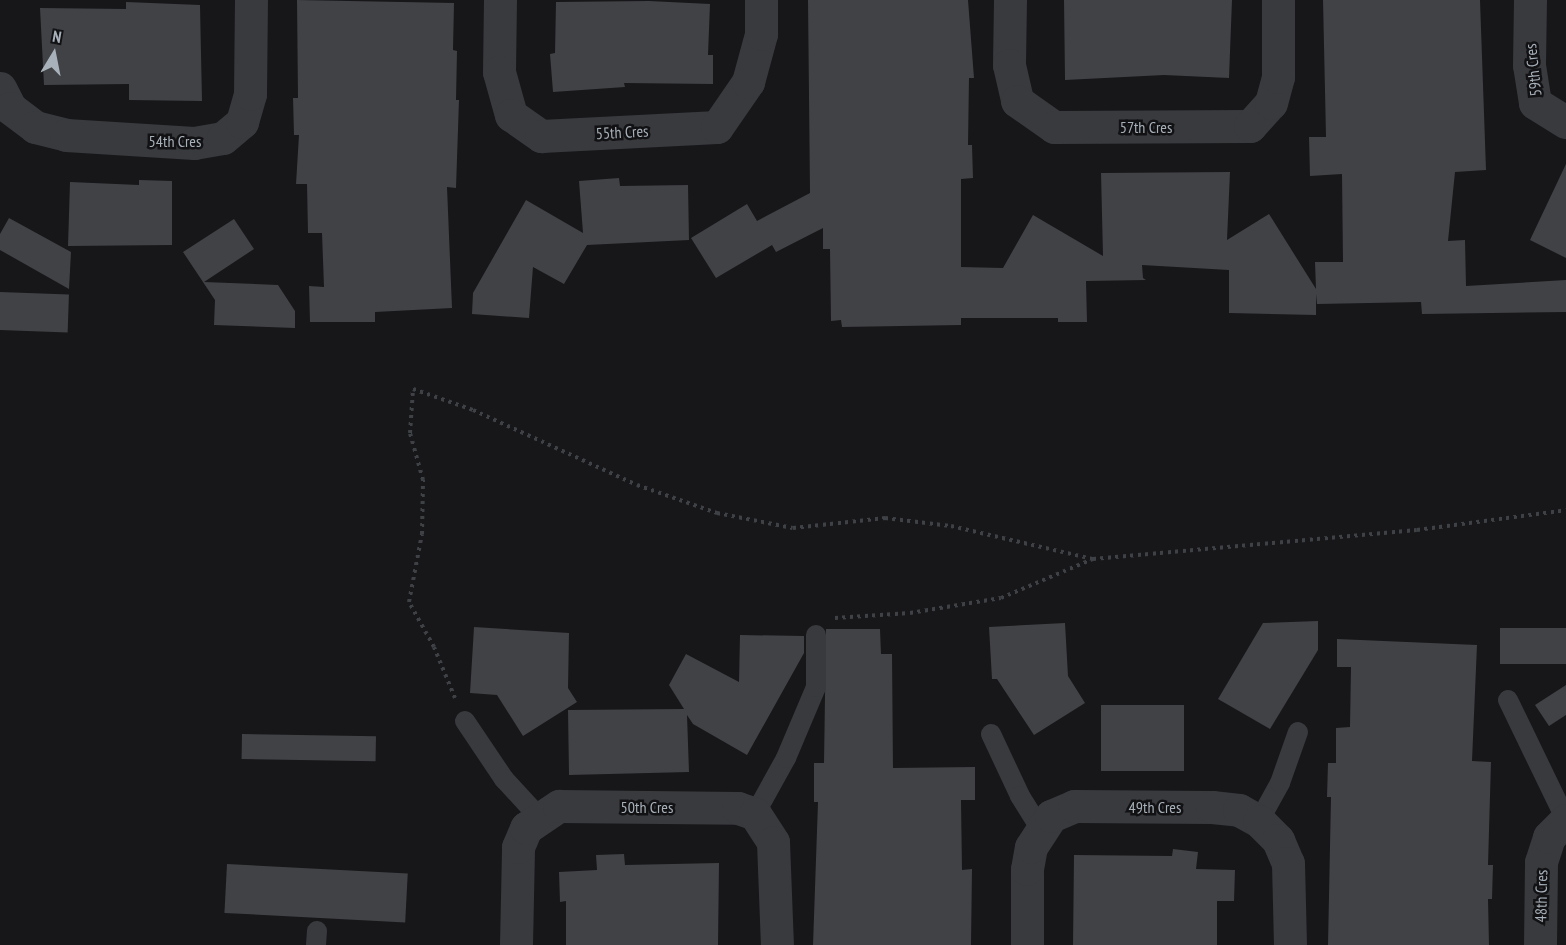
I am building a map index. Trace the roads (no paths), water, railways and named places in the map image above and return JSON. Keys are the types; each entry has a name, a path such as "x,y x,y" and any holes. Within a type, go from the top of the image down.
{"street":[{"name":"54th Cres","path":"0,88 10,108 35,127 66,135 194,143 223,138 242,122 250,94 251,0"},
{"name":"55th Cres","path":"500,0 499,72 511,115 541,136 717,127 748,82 761,34 761,0"},
{"name":"57th Cres","path":"1010,0 1009,65 1017,101 1054,128 1250,126 1270,103 1278,77 1278,0"},
{"name":"59th Cres","path":"1530,0 1529,64 1535,103 1566,122"},
{"name":"50th Cres","path":"538,816 559,806 714,807 755,814"},
{"name":"49th Cres","path":"1040,828 1051,816 1074,806 1212,807 1239,810 1259,821 1278,840 1288,862 1290,945"},
{"path":"755,814 773,842 777,945"},
{"path":"516,945 518,847 525,828 538,816"},
{"name":"48th Cres","path":"1540,945 1541,862 1549,837 1566,820"},
{"path":"1027,945 1027,869 1040,828"}],"lane":[{"path":"755,814 786,758 816,687 816,635"},
{"path":"1508,700 1566,820"},
{"path":"465,721 504,779 538,816"},
{"path":"1259,821 1280,783 1298,732"},
{"path":"991,734 1040,828"}]}
